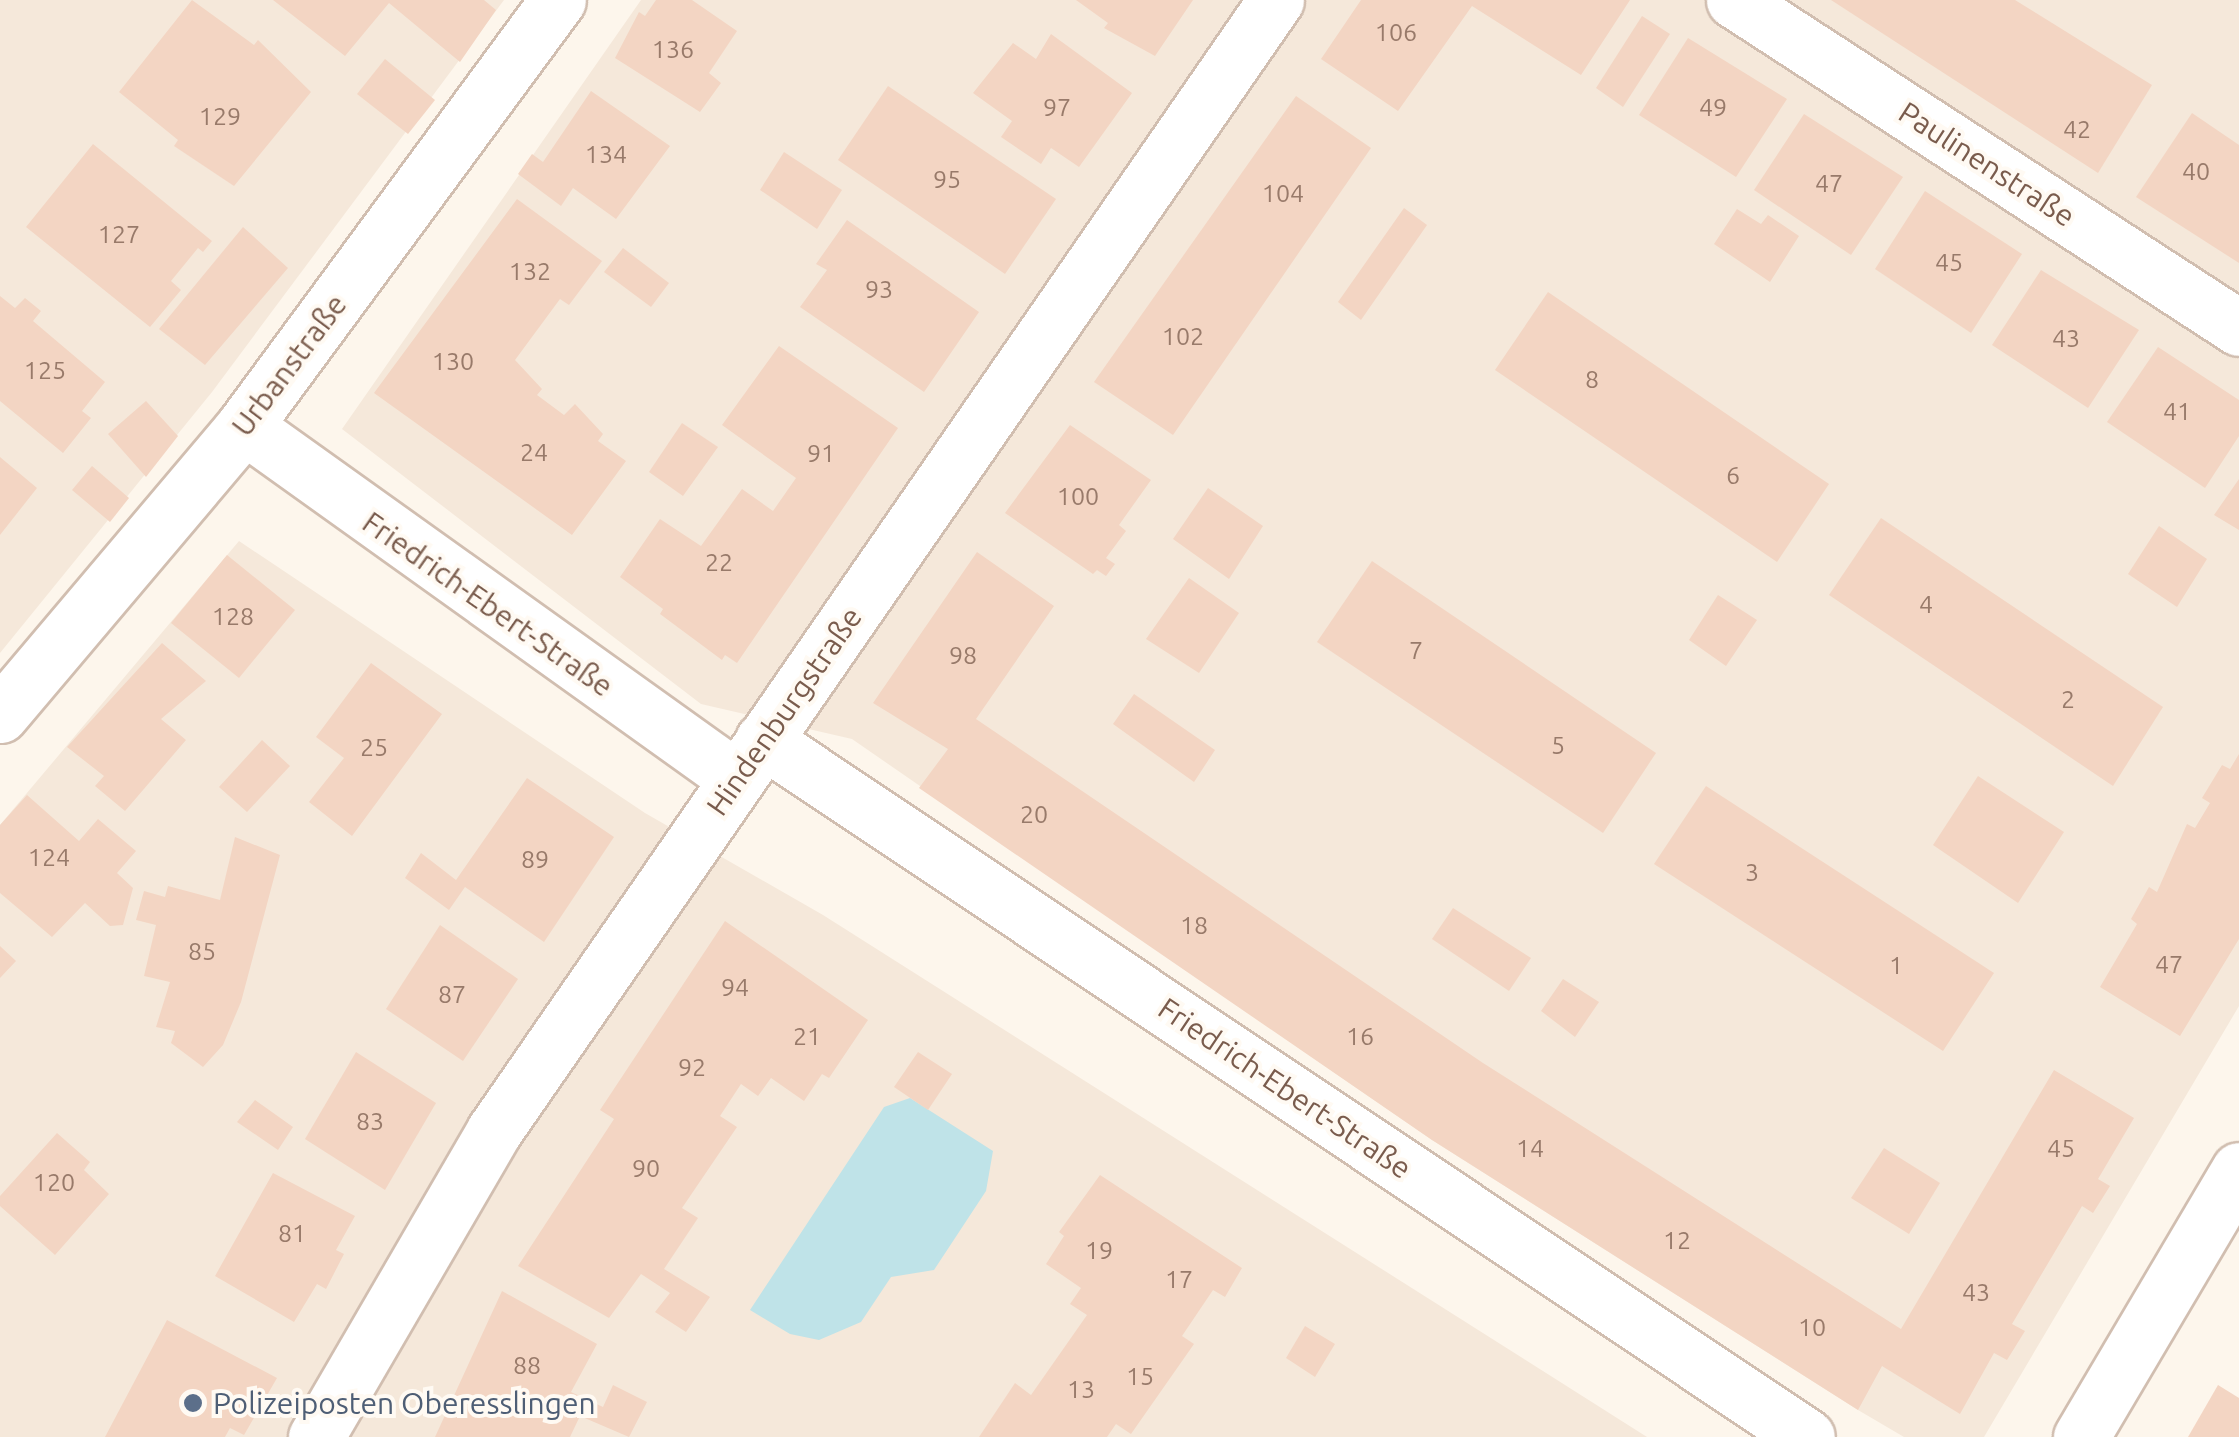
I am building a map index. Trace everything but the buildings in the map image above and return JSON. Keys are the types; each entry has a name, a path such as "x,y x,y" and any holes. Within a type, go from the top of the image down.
{"street":[{"name":"Urbanstraße","path":"0,715 244,426 558,0"},
{"name":"Hindenburgstraße","path":"316,1437 494,1130 1276,0"},
{"name":"Paulinenstraße","path":"1734,0 2239,328"},
{"name":"Friedrich-Ebert-Straße","path":"244,426 750,759 1807,1437"},
{"path":"2081,1437 2239,1170"}],"shaded area":[{"path":"0,0 504,0 212,392 0,653"},
{"path":"641,0 2239,0 2239,1006 1984,1437 1904,1437 1858,1410 1432,1140 852,739 701,704 342,429"},
{"path":"239,541 645,813 823,915 1647,1437 0,1437 0,825"}],"water":[{"path":"910,1098 993,1151 986,1191 934,1270 891,1277 861,1322 819,1340 790,1334 750,1310 884,1107"}],"place":[{"name":"Polizeiposten Oberesslingen","path":"193,1403"}]}
